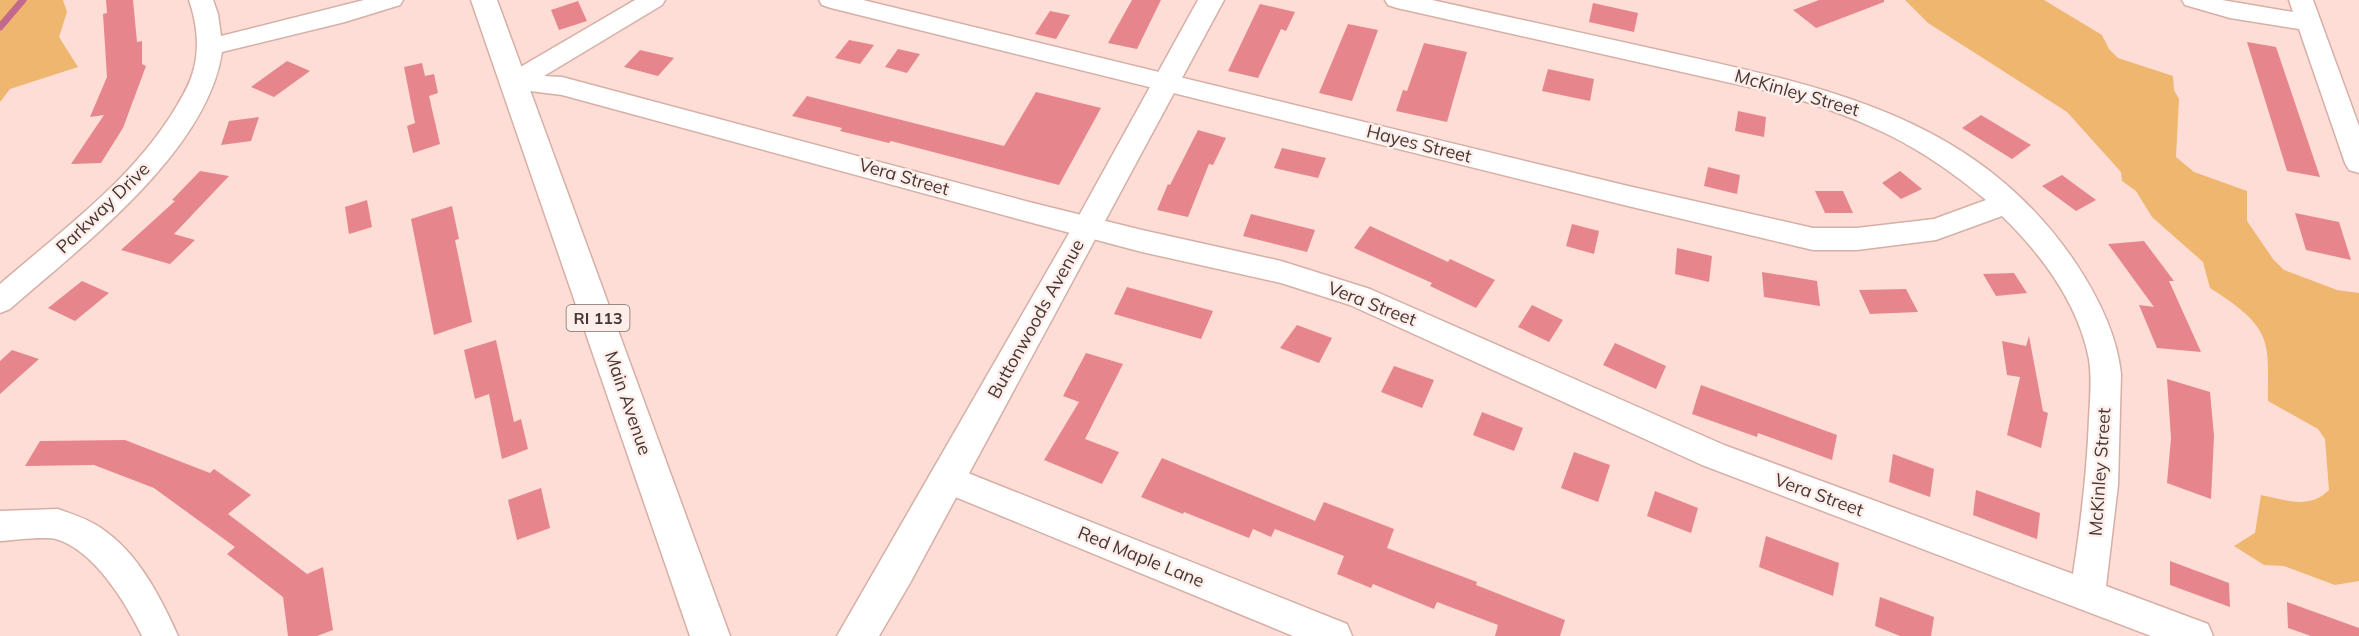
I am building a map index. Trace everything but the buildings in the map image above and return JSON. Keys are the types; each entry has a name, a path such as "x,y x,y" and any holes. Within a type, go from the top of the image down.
{"main road":[{"name":"Main Avenue","path":"484,0 710,636"},
{"name":"Buttonwoods Avenue","path":"857,636 897,571 1211,0"}],"street":[{"name":"Parkway Drive","path":"4,294 125,192 173,134 200,88 210,47 206,14 201,0"},
{"path":"210,47 345,14 391,0"},
{"path":"514,81 653,0"},
{"name":"Hayes Street","path":"831,0 1628,196 1814,239 1857,239 1936,229 2008,203"},
{"name":"McKinley Street","path":"1397,0 1788,87 1841,102 1902,129 1923,141 1980,179 2008,203 2055,255 2076,288 2093,322 2104,359 2106,381 2104,467 2087,595"},
{"path":"2194,0 2230,10 2305,11 2359,163"},
{"name":"Vera Street","path":"514,81 562,86 1088,227 1281,272 1360,297 1713,455 2195,636"},
{"name":"Red Maple Lane","path":"948,479 1332,636"},
{"path":"0,526 58,524 88,538 111,559 139,593 160,636"}],"shaded area":[{"path":"0,0 63,0 67,12 59,37 78,67 10,89 0,102"},
{"path":"1905,0 2044,0 2102,35 2109,49 2118,58 2173,76 2174,90 2179,99 2176,157 2194,172 2247,191 2247,221 2273,259 2284,270 2337,290 2359,293 2359,581 2335,585 2284,566 2264,565 2234,546 2255,533 2261,495 2305,502 2329,490 2325,439 2318,429 2268,401 2267,350 2258,328 2239,308 2210,288 2203,262 2152,217 2136,191 2122,181 2121,172 2067,112 1928,23"}],"waterway":[{"path":"0,27 23,0"}]}
